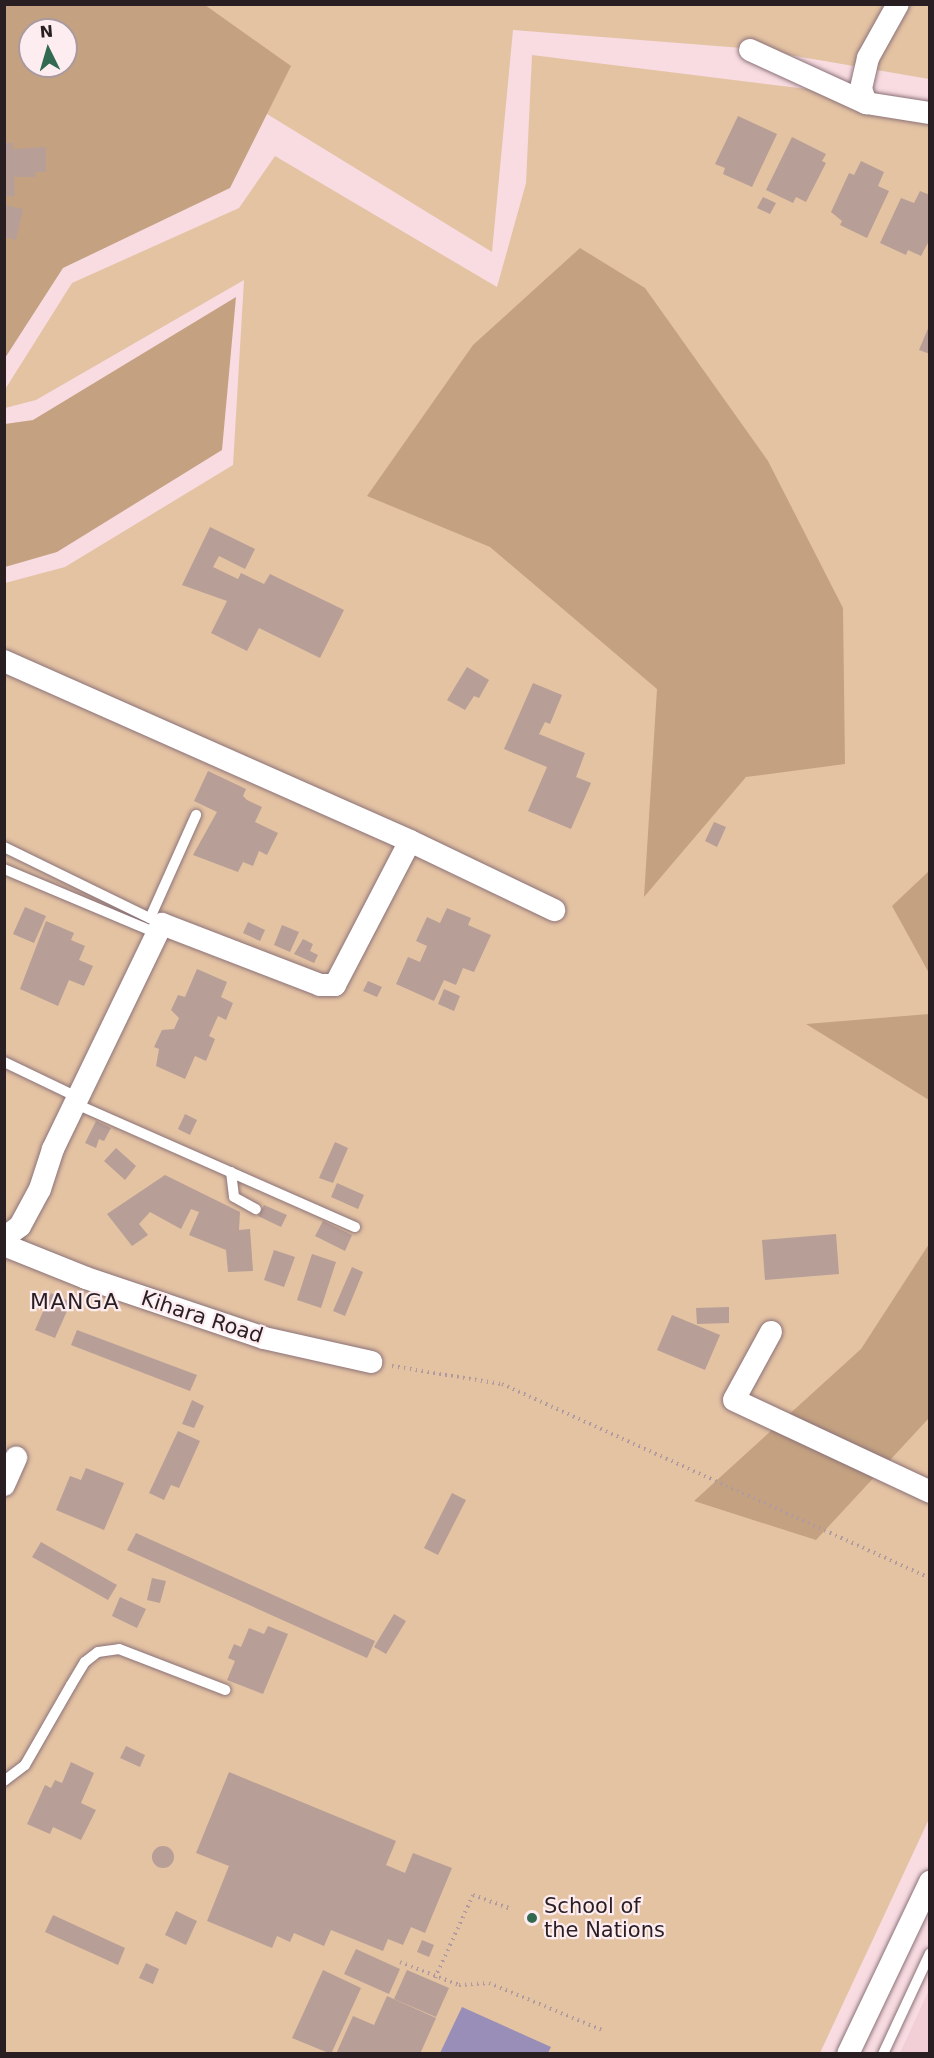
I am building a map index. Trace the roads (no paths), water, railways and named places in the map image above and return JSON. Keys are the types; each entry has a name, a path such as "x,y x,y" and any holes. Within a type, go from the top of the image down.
{"street":[{"path":"866,103 861,78 898,4"},
{"path":"750,50 866,103 930,113"},
{"path":"4,661 410,841 554,909"},
{"path":"4,1238 20,1226 30,1207 156,925 320,985 335,985 410,841"},
{"name":"Kihara Road","path":"4,1245 86,1278 264,1338 371,1362"},
{"path":"771,1332 734,1401 930,1492"},
{"path":"4,1485 16,1458"},
{"path":"848,2054 930,1882"}],"lane":[{"path":"156,925 196,815"},
{"path":"4,847 156,925"},
{"path":"4,869 156,925"},
{"path":"4,1062 78,1101 355,1227"},
{"path":"231,1172 234,1197 256,1209"},
{"path":"4,1781 25,1765 75,1677 98,1652 119,1649 225,1690"},
{"path":"883,2054 930,1953"}],"place":[{"name":"School of the Nations","path":"532,1918"}],"district":[{"name":"MANGA","path":"75,1302"}]}
